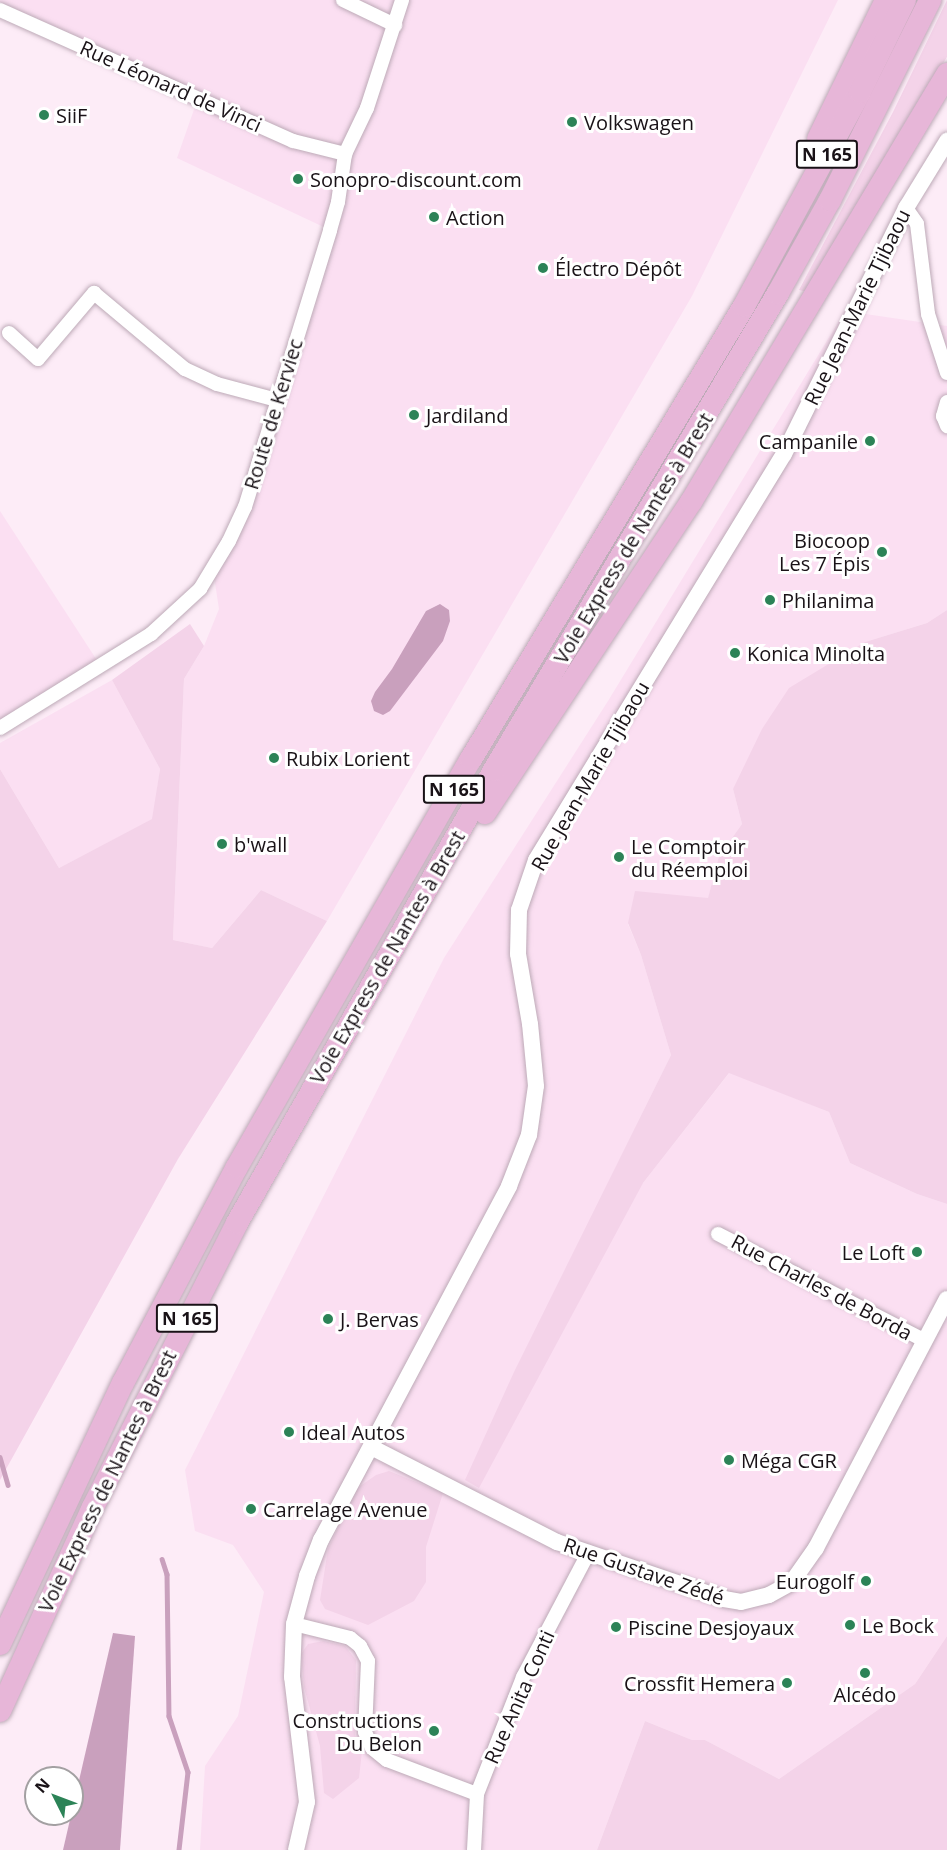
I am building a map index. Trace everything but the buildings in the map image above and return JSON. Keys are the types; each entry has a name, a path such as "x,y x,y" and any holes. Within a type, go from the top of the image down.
{"highway":[{"name":"N 165","path":"744,306 752,267 886,0"},
{"name":"Voie Express de Nantes à Brest","path":"0,1644 18,1601 172,1289 307,1043 471,759 744,306 860,92 905,0"},
{"name":"Voie Express de Nantes à Brest","path":"0,1711 88,1517 164,1362 243,1213 494,770 778,293 830,200 930,0"},
{"path":"399,936 428,905 464,845 691,502 947,74"},
{"path":"0,1621 18,1601"}],"street":[{"path":"343,0 395,25"},
{"name":"Route de Kerviec","path":"0,728 151,633 200,589 229,542 244,507 338,202 345,154 367,108 402,0"},
{"name":"Rue Léonard de Vinci","path":"0,10 293,141 345,154"},
{"name":"Rue Jean-Marie Tjibaou","path":"296,1850 306,1802 292,1677 294,1624 307,1576 321,1540 509,1186 529,1135 536,1086 530,1024 518,954 519,910 536,860 784,454 906,208 947,141"},
{"path":"906,208 917,224 928,314 947,373"},
{"path":"9,333 38,359 94,292 185,369 218,384 277,400"},
{"path":"947,402 943,416 947,426"},
{"name":"Rue Charles de Borda","path":"718,1234 925,1341"},
{"name":"Rue Gustave Zédé","path":"371,1447 557,1542 589,1551 724,1599 741,1602 769,1595 792,1582 816,1548 947,1299"},
{"name":"Rue Anita Conti","path":"474,1850 477,1794 523,1677 589,1551"},
{"path":"294,1624 350,1638 360,1646 368,1661 364,1732 372,1748 387,1760 477,1794"}],"shaded area":[{"path":"0,0 838,0 692,296 327,921 261,890 212,948 173,940 184,679 204,646 219,609 213,570 229,541 330,230 177,158 198,98 0,10"},
{"path":"947,0 947,57 904,124 808,292 799,290 893,112"},
{"path":"845,311 947,326 947,610 927,623 865,642 733,789 742,824 719,856 708,899 628,924 641,955 671,1055 615,1169 643,1183 730,1072 829,1112 850,1163 917,1194 947,1204 947,1636 915,1684 779,1779 705,1740 692,1740 645,1721 597,1850 200,1850 205,1766 238,1716 264,1592 233,1545 195,1531 185,1470 444,958 608,701"},
{"path":"0,511 100,665 0,728"},
{"path":"440,604 449,610 450,621 443,641 390,711 383,715 374,711 371,701 375,692 392,669 426,611"},
{"path":"947,610 947,1204 917,1194 850,1163 829,1112 729,1073 643,1183 479,1488 465,1480 514,1372 671,1055 641,955 628,923 635,891 708,898 719,856 742,824 733,789 762,729 789,688 865,642 927,623"},
{"path":"190,624 204,646 184,679 173,940 212,948 261,890 327,921 178,1159 0,1480 0,769 59,868 152,819 160,769 112,680"},
{"path":"112,680 160,769 153,819 59,868 0,769 0,743"},
{"path":"389,1471 443,1493 426,1547 426,1582 414,1601 368,1625 325,1609 320,1600 328,1549 356,1489 376,1475"},
{"path":"113,1633 135,1636 120,1850 63,1850 69,1826 84,1826 82,1766"},
{"path":"947,1636 947,1850 597,1850 645,1721 692,1740 705,1740 779,1779 915,1684"},
{"path":"323,1641 345,1646 356,1660 355,1735 362,1751 359,1778 333,1799 324,1793 320,1746 304,1687 301,1654 308,1644"}],"waterway":[{"path":"0,1457 8,1485"},
{"path":"162,1559 167,1574 169,1716 188,1772 179,1850"}],"place":[{"name":"SiiF","path":"44,115"},
{"name":"Volkswagen","path":"572,122"},
{"name":"Sonopro-discount.com","path":"298,179"},
{"name":"Action","path":"434,217"},
{"name":"Électro Dépôt","path":"543,268"},
{"name":"Jardiland","path":"414,415"},
{"name":"Campanile","path":"870,441"},
{"name":"Biocoop Les 7 Épis","path":"882,552"},
{"name":"Philanima","path":"770,600"},
{"name":"Konica Minolta","path":"735,653"},
{"name":"Rubix Lorient","path":"274,758"},
{"name":"b'wall","path":"222,844"},
{"name":"Le Comptoir du Réemploi","path":"619,857"},
{"name":"Le Loft","path":"917,1252"},
{"name":"J. Bervas","path":"328,1319"},
{"name":"Ideal Autos","path":"289,1432"},
{"name":"Méga CGR","path":"729,1460"},
{"name":"Carrelage Avenue","path":"251,1509"},
{"name":"Eurogolf","path":"866,1581"},
{"name":"Le Bock","path":"850,1625"},
{"name":"Piscine Desjoyaux","path":"616,1627"},
{"name":"Alcédo","path":"865,1673"},
{"name":"Crossfit Hemera","path":"787,1683"},
{"name":"Constructions Du Belon","path":"434,1731"}]}
